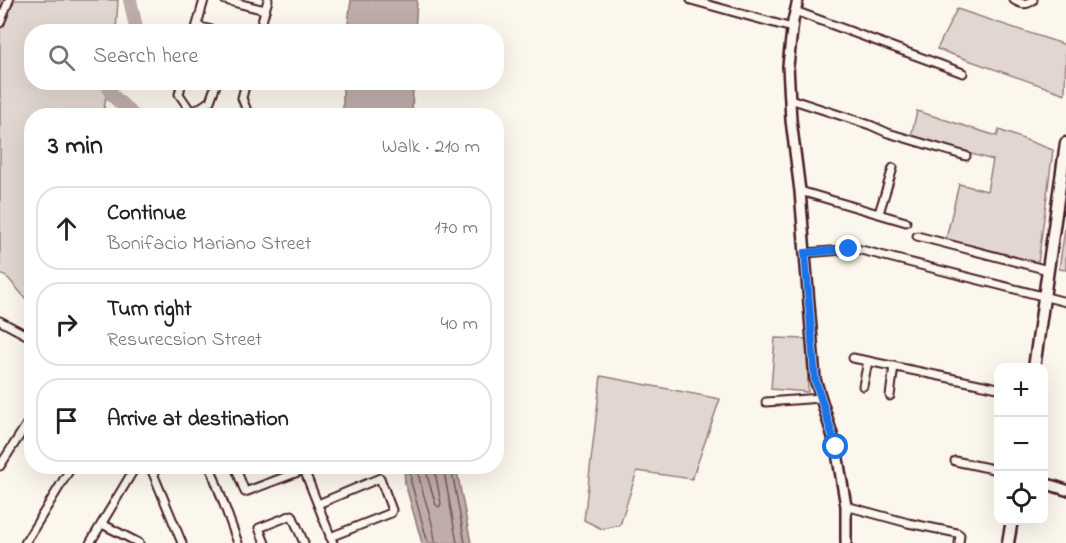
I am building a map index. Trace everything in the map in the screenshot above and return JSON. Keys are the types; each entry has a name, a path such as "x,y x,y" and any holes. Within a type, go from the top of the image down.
{"main road":[{"path":"1035,363 1066,143"},
{"path":"1008,543 1011,525"}],"street":[{"path":"0,23 9,0"},
{"path":"197,24 204,0"},
{"path":"225,0 265,10"},
{"path":"261,24 268,0"},
{"path":"691,0 792,28"},
{"path":"798,0 788,66 790,120 800,191 815,379 836,447 846,506 846,543"},
{"path":"1014,0 1022,4 1029,4 1033,0"},
{"path":"795,11 963,73"},
{"path":"180,90 179,94 189,108"},
{"path":"201,108 210,101 214,90"},
{"path":"244,90 242,98 246,108"},
{"path":"790,99 888,133 966,156"},
{"path":"879,213 892,168"},
{"path":"800,191 906,222"},
{"path":"917,236 1047,270"},
{"path":"805,253 856,249 1066,302"},
{"path":"0,321 24,334"},
{"path":"853,358 994,387"},
{"path":"863,386 868,361"},
{"path":"890,396 894,366"},
{"path":"766,402 821,398"},
{"path":"0,466 24,428"},
{"path":"955,461 994,470"},
{"path":"26,543 67,474"},
{"path":"90,543 131,474"},
{"path":"153,474 182,543"},
{"path":"213,474 238,543"},
{"path":"239,474 245,492 291,474"},
{"path":"306,474 332,540 391,513 392,510 380,478 318,504"},
{"path":"1048,484 1066,490"},
{"path":"846,506 908,523 957,533 960,535 959,543"},
{"path":"265,543 259,528 292,514 304,543"},
{"path":"102,524 139,543"}],"shaded area":[{"path":"0,0 118,0 116,24 24,24 24,90 107,90 104,108 24,108 24,297 9,279 0,273"},
{"path":"957,9 1066,45 1065,94 937,49"},
{"path":"917,111 997,136 999,130 1053,150 1038,263 945,243 959,184 987,191 993,160 911,137"},
{"path":"1066,222 1066,270 1059,269"},
{"path":"775,338 807,339 808,392 771,389"},
{"path":"601,376 720,399 692,479 637,471 620,525 602,529 584,520"}],"water":[{"path":"351,0 417,0 415,24 348,24"},
{"path":"343,90 413,90 412,108 343,108"},
{"path":"404,474 457,474 471,543 422,543"}],"waterway":[{"path":"130,0 135,24"},
{"path":"110,90 112,95 126,108"}],"route":[{"path":"836,447 815,379 805,253 849,249"}]}
